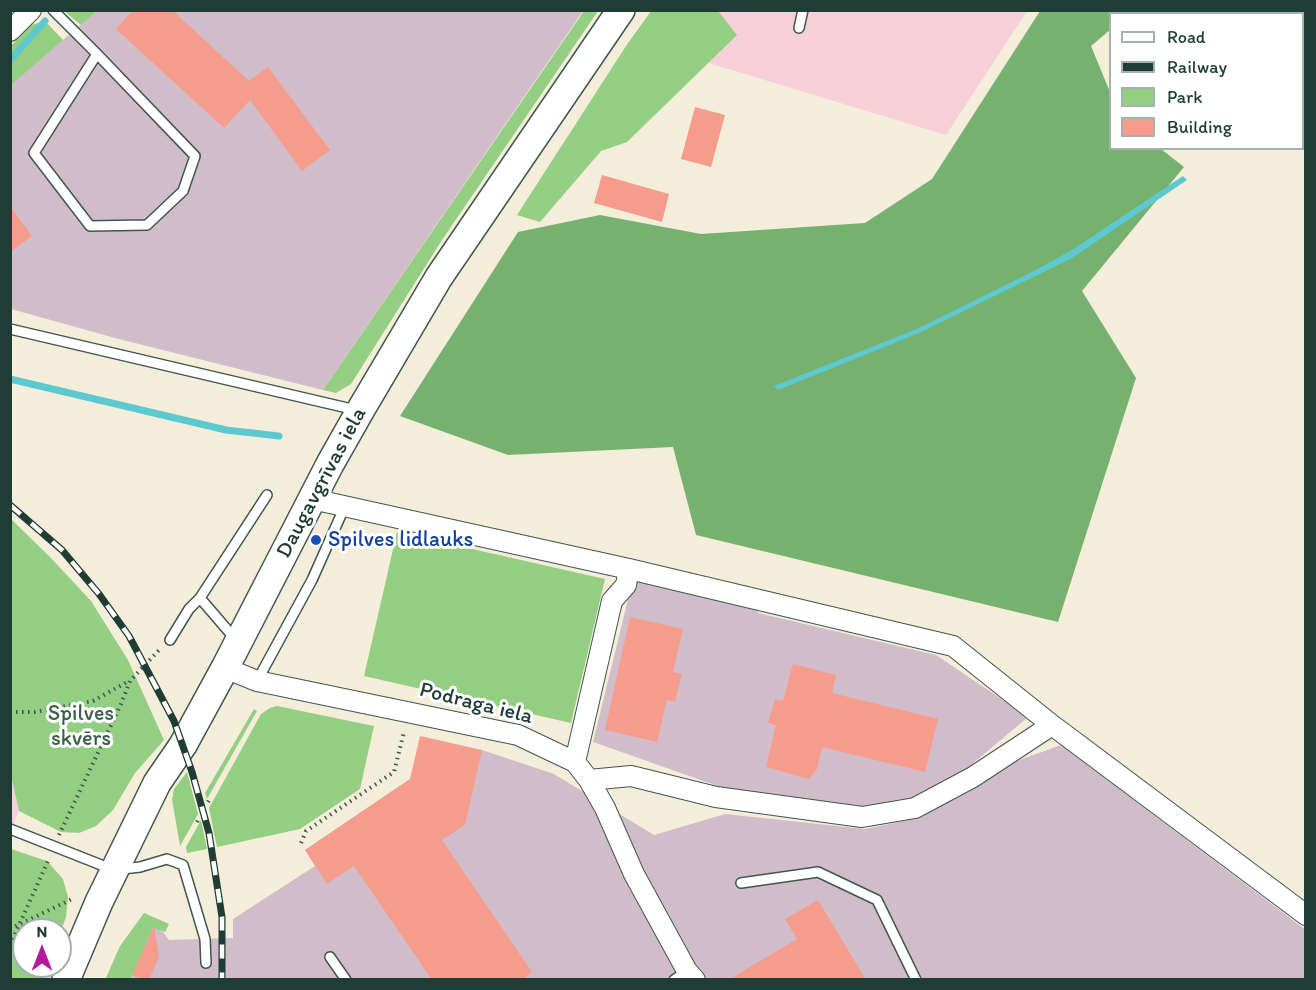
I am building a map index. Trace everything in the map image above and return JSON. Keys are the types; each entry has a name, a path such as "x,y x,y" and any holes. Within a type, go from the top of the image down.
{"main road":[{"name":"Daugavgrīvas iela","path":"66,980 99,902 157,783 183,745 360,411 439,278 621,10"}],"street":[{"path":"10,32 31,10"},
{"path":"312,499 629,569 953,646 1052,725 1305,915"},
{"path":"574,762 612,602 626,585 629,569"},
{"name":"Podraga iela","path":"225,668 256,681 518,735 574,762 589,780 605,808 634,874 659,918 685,977"},
{"path":"589,780 631,776 716,797 862,817 915,808 973,777 1052,725"}],"lane":[{"path":"52,10 97,54 195,156 183,191 147,225 90,226 34,153 97,54"},
{"path":"799,28 803,10"},
{"path":"10,329 360,411"},
{"path":"170,640 267,495"},
{"path":"256,681 312,580 345,506"},
{"path":"200,598 238,642"},
{"path":"11,828 114,870 140,867 167,859 183,865 205,939 206,963"},
{"path":"741,883 818,872 878,900 916,980"},
{"path":"330,957 346,980"}],"path":[{"path":"10,712 35,712 93,701 130,681 170,640"},
{"path":"23,918 130,681"},
{"path":"301,843 306,831 394,772 409,711"},
{"path":"32,918 78,896"}],"shaded area":[{"path":"97,11 583,11 323,390 115,338 11,309 10,85"},
{"path":"684,11 1027,11 946,135 659,48"},
{"path":"633,579 757,605 758,613 936,655 1028,717 965,770 915,800 862,810 729,790 593,742"},
{"path":"1061,745 1306,930 1305,980 131,980 153,927 163,932 169,940 233,938 233,919 315,866 305,850 410,779 482,750 554,774 654,835 725,814 865,829 918,818 951,800 995,769"},
{"path":"10,771 19,811 11,830 10,830"}],"green space":[{"path":"64,11 97,11 81,25"},
{"path":"584,11 598,11 442,240 351,384 336,393 323,390"},
{"path":"651,11 718,11 737,35 627,142 601,151 540,222 517,215 626,46"},
{"path":"1040,11 1133,11 1109,12 1109,31 1091,46 1109,90 1109,150 1162,150 1184,167 1082,291 1136,378 1058,622 696,535 673,447 508,455 400,416 518,232 600,215 701,234 865,223 932,179"},
{"path":"45,21 63,40 11,85 11,46 31,25"},
{"name":"Spilves skvērs","path":"11,519 91,601 128,660 164,740 135,773 113,810 96,826 79,833 61,832 19,811 10,771"},
{"path":"397,532 605,579 571,723 364,676"},
{"path":"277,706 374,726 360,789 300,829 217,847 209,808 261,714"},
{"path":"254,709 257,711 207,799 205,793"},
{"path":"187,772 198,814 180,846 172,799 174,789"},
{"path":"201,820 207,849 187,853 186,847"},
{"path":"11,849 47,861 63,879 68,897 66,918 12,918 12,978 42,978 11,979"},
{"path":"144,913 169,924 165,932 153,928 131,979 105,980 120,946"}],"water":[{"path":"1183,176 1187,180 1072,258 919,333 778,390 774,386 919,328 1034,271 1072,250"}],"building":[{"path":"133,10 172,10 249,81 268,67 330,150 302,171 250,100 224,128 116,29"},
{"path":"695,107 725,115 711,167 681,159"},
{"path":"602,175 669,194 662,222 594,203"},
{"path":"10,206 32,236 10,252"},
{"path":"630,617 683,629 673,672 682,674 675,702 667,700 657,742 605,730"},
{"path":"793,664 836,675 832,693 938,719 925,772 822,747 817,769 809,779 766,767 776,725 768,723 775,699 783,701"},
{"path":"420,736 482,750 465,825 442,840 532,972 523,980 432,980 354,866 327,884 305,850 410,779"},
{"path":"818,900 866,980 728,980 797,939 785,919"},
{"path":"154,926 159,957 149,980 144,980 132,975"}],"waterway":[{"path":"10,60 45,21"},
{"path":"10,379 226,430 279,436"}],"railway":[{"path":"10,505 62,550 99,594 129,636 174,721 192,772 209,833 222,917 222,980"}],"place":[{"name":"Spilves lidlauks","path":"316,540"}]}
